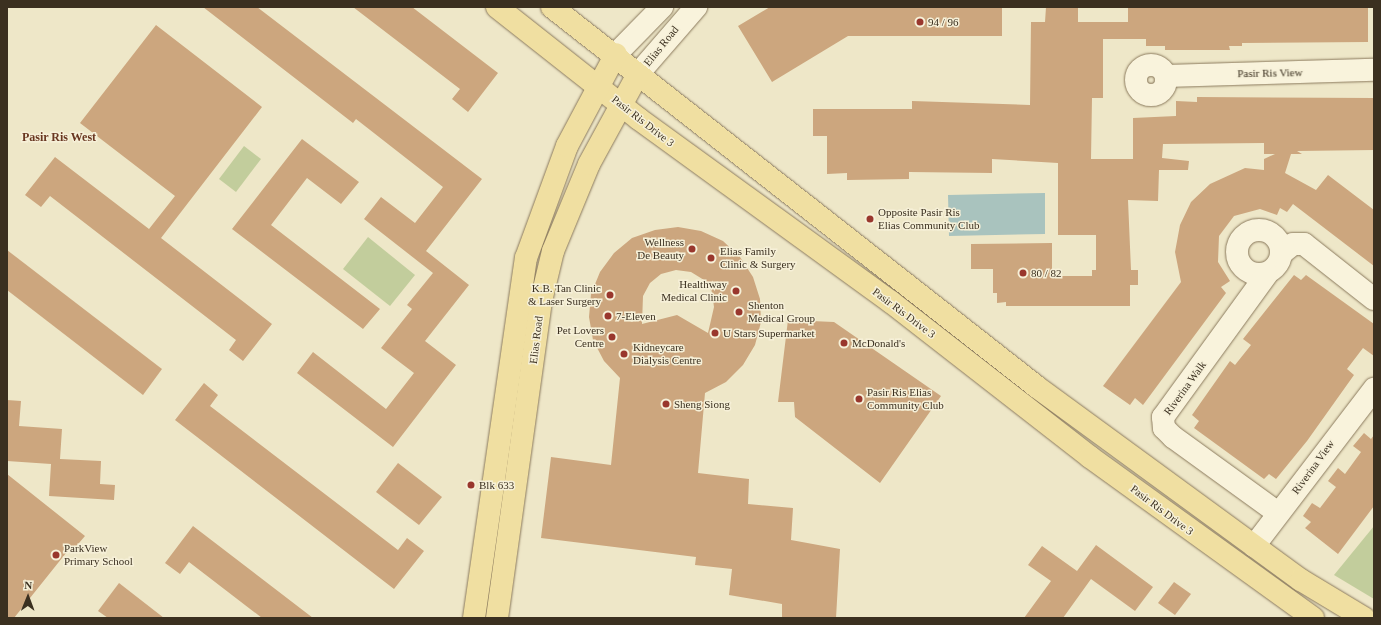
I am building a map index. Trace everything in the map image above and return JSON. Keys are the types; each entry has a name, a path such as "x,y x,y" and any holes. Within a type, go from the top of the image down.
{"main road":[{"name":"Pasir Ris Drive 3","path":"497,7 622,106 892,302 1072,443 1286,602 1313,618"},
{"name":"Pasir Ris Drive 3","path":"552,7 616,54 638,74 1013,369 1301,580 1364,618"},
{"path":"474,618 526,258 567,146 616,54"},
{"name":"Elias Road","path":"497,618 540,301 568,210 638,74"}],"street":[{"path":"616,54 662,7"},
{"name":"Elias Road","path":"638,74 696,7"},
{"name":"Pasir Ris View","path":"1166,76 1374,70"},
{"path":"1266,274 1251,274 1240,266 1237,258 1238,242 1251,231 1260,230 1275,236 1282,252 1294,244 1304,244 1374,299"},
{"name":"Riverina Walk","path":"1278,513 1173,437 1164,428 1163,417 1266,274 1278,264 1282,252"},
{"name":"Riverina View","path":"1254,546 1374,389"}],"green space":[{"path":"244,146 261,159 236,192 219,179"},
{"path":"368,237 415,275 390,306 343,269"},
{"path":"1374,526 1374,599 1334,575"}],"water":[{"path":"1045,193 1045,234 949,236 948,195"}],"building":[{"path":"203,7 257,7 482,179 426,251 469,285 425,341 456,365 393,447 297,373 313,352 386,409 414,373 381,348 412,309 407,305 433,273 364,219 381,197 415,223 443,187 356,119 353,123"},
{"path":"353,7 412,7 498,73 468,112 452,99 460,89"},
{"path":"770,7 1002,7 1002,36 848,36 772,82 738,26"},
{"path":"1046,7 1078,7 1078,22 1128,22 1128,7 1368,7 1368,42 1242,43 1242,46 1229,46 1230,50 1165,50 1165,46 1146,46 1146,39 1103,39 1103,98 1092,98 1091,159 1133,159 1133,118 1176,116 1176,101 1197,102 1197,97 1374,98 1374,150 1297,151 1302,154 1291,154 1285,173 1316,190 1328,175 1374,210 1374,266 1293,204 1287,212 1280,208 1277,215 1260,209 1234,216 1219,236 1218,262 1230,281 1221,287 1226,293 1143,405 1135,398 1130,405 1103,386 1181,282 1175,252 1180,225 1191,202 1210,184 1245,168 1264,170 1264,159 1275,154 1264,154 1264,143 1163,144 1162,158 1189,161 1188,170 1159,170 1158,201 1128,200 1131,270 1138,270 1138,285 1130,285 1130,306 1006,306 1006,302 997,303 997,293 993,293 993,269 971,269 971,244 1052,243 1052,276 1092,276 1092,270 1096,270 1096,235 1058,235 1058,163 992,159 992,173 909,172 909,179 847,180 847,173 827,174 827,136 813,136 813,109 912,109 912,101 1030,105 1031,22 1045,22"},
{"path":"156,25 262,107 161,238 272,324 243,361 229,350 236,340 50,196 41,207 25,195 55,157 149,229 175,196 80,123"},
{"path":"302,139 359,182 341,204 307,178 271,225 380,309 363,329 232,229"},
{"path":"678,227 701,231 723,241 740,257 753,277 760,299 761,322 755,345 743,365 726,382 705,393 698,473 749,479 748,504 793,508 791,540 840,549 836,618 782,618 782,604 729,595 732,569 695,565 696,557 541,538 551,457 611,465 620,378 604,361 593,340 589,317 591,294 600,272 614,253 632,238 655,230","holes":["676,270 691,272 704,280 712,292 714,307 708,333 677,315 642,324 643,296 650,283 661,274"]},
{"path":"7,250 162,369 143,395 7,290"},
{"path":"1294,275 1301,280 1306,275 1374,324 1374,356 1363,348 1347,369 1354,375 1307,441 1276,479 1269,474 1264,479 1194,428 1199,421 1192,415 1230,361 1235,365 1251,345 1243,339"},
{"name":"Pasir Ris Elias Community Club","path":"788,320 834,322 941,396 880,483 795,417 794,402 778,402"},
{"path":"204,383 218,395 210,406 398,550 407,538 424,551 394,589 175,420"},
{"path":"7,400 21,401 19,426 62,429 60,459 101,461 100,484 115,485 114,500 49,496 51,464 7,461"},
{"path":"1364,433 1371,439 1374,435 1374,506 1338,554 1305,528 1311,522 1303,516 1312,503 1320,508 1336,487 1328,481 1338,468 1345,474 1361,452 1353,446"},
{"path":"398,463 442,497 419,525 376,492"},
{"path":"7,474 85,536 73,550 70,548 14,618 7,618"},
{"path":"193,526 313,618 262,618 189,562 180,574 165,563"},
{"path":"1096,545 1153,587 1135,611 1091,579 1063,618 1024,618 1051,581 1028,565 1042,546 1077,571"},
{"path":"1174,582 1191,594 1175,615 1158,603"},
{"path":"119,583 164,618 108,618 98,611"}],"place":[{"name":"94 / 96","path":"920,22"},
{"name":"Opposite Pasir Ris Elias Community Club","path":"870,219"},
{"name":"Wellness De Beauty","path":"692,249"},
{"name":"Elias Family Clinic & Surgery","path":"711,258"},
{"name":"80 / 82","path":"1023,273"},
{"name":"Healthway Medical Clinic","path":"736,291"},
{"name":"K.B. Tan Clinic & Laser Surgery","path":"610,295"},
{"name":"Shenton Medical Group","path":"739,312"},
{"name":"7-Eleven","path":"608,316"},
{"name":"U Stars Supermarket","path":"715,333"},
{"name":"Pet Lovers Centre","path":"612,337"},
{"name":"McDonald's","path":"844,343"},
{"name":"Kidneycare Dialysis Centre","path":"624,354"},
{"name":"Pasir Ris Elias Community Club","path":"859,399"},
{"name":"Sheng Siong","path":"666,404"},
{"name":"Blk 633","path":"471,485"},
{"name":"ParkView Primary School","path":"56,555"}],"district":[{"name":"Pasir Ris West","path":"59,138"}]}
